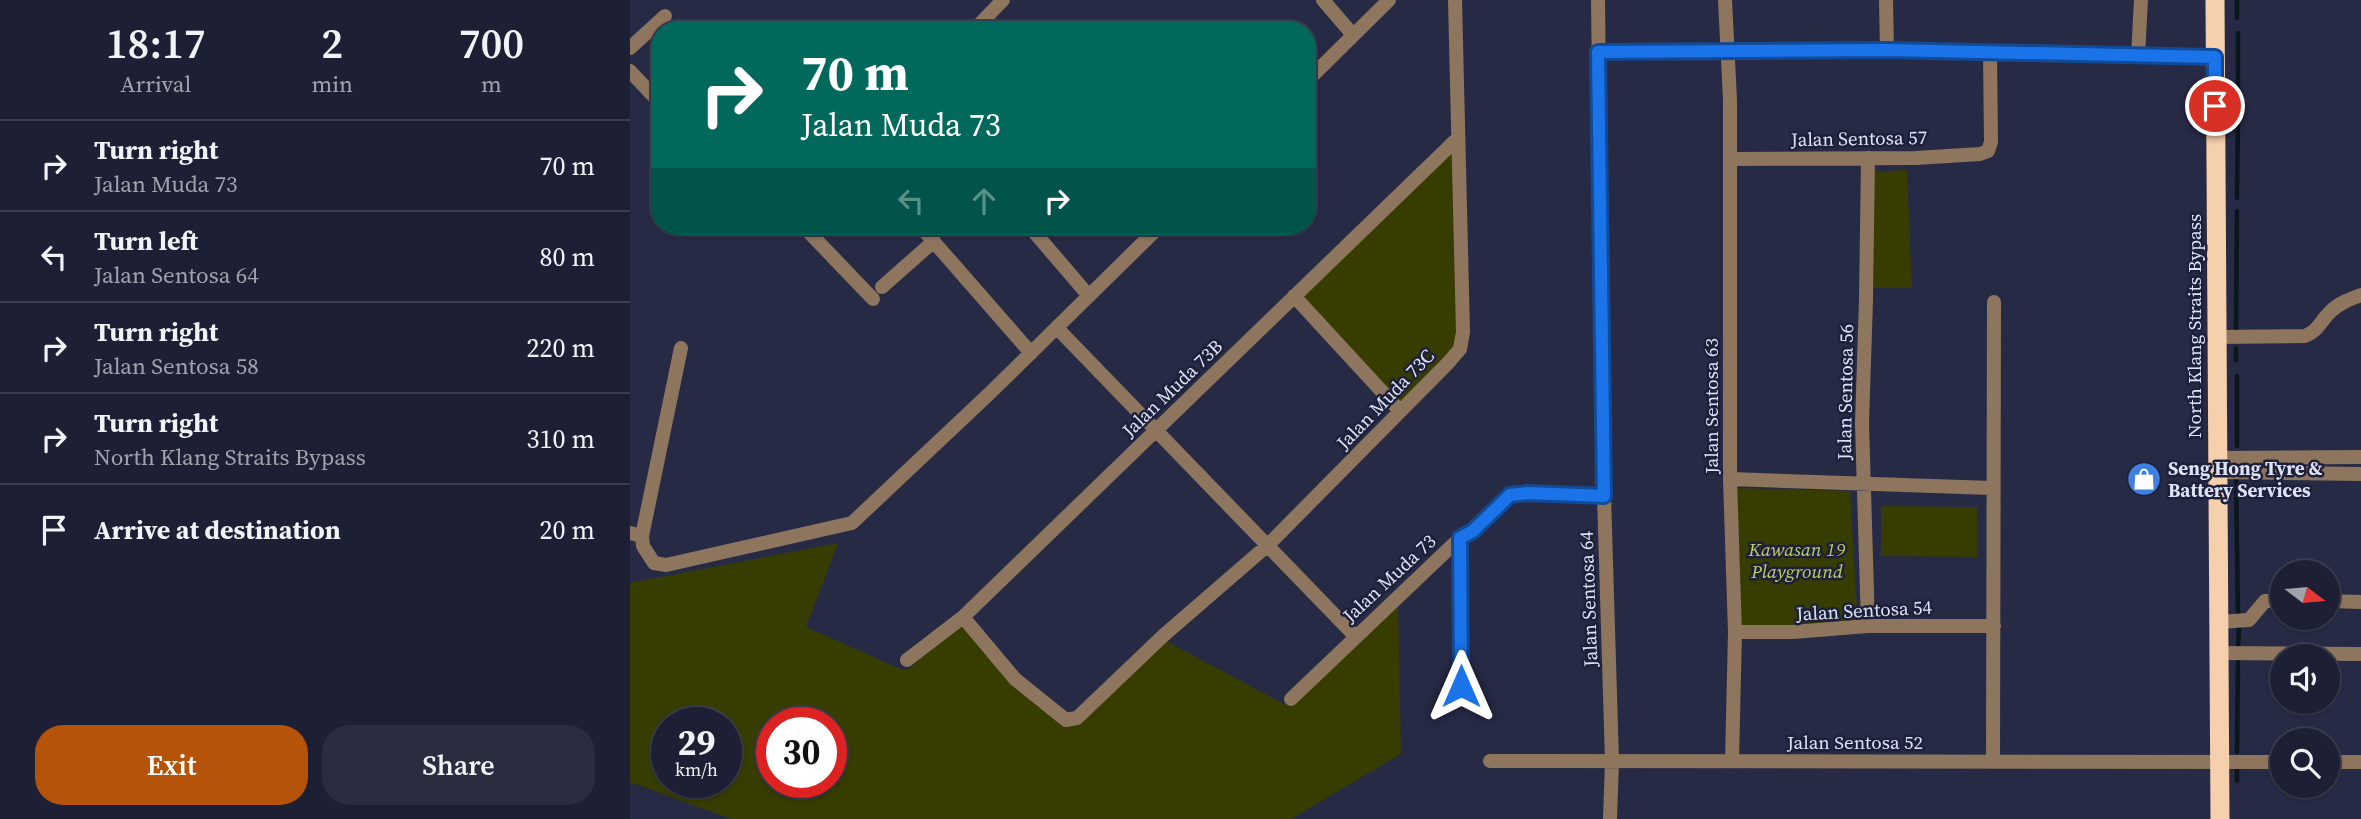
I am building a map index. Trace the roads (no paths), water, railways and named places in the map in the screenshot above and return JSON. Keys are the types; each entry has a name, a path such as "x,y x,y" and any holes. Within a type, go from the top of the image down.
{"highway":[{"name":"North Klang Straits Bypass","path":"2215,0 2220,819"}],"street":[{"path":"1323,0 1353,35"},
{"path":"1316,71 1389,0"},
{"name":"Jalan Muda 73C","path":"963,617 1015,679 1066,720 1073,720 1164,635 1268,545 1460,349 1463,332 1455,0"},
{"name":"Jalan Sentosa 64","path":"1598,0 1604,496 1612,761 1610,819"},
{"name":"Jalan Sentosa 63","path":"1725,0 1730,159 1730,479 1735,632 1732,761"},
{"path":"1886,0 1887,50"},
{"path":"2138,56 2141,0"},
{"path":"981,21 994,3"},
{"path":"660,21 665,16"},
{"path":"630,48 651,29"},
{"path":"1598,52 1887,50 2215,57"},
{"name":"Jalan Sentosa 57","path":"1730,159 1916,158 1980,154 1988,151 1991,142 1990,53"},
{"path":"630,71 651,92"},
{"name":"Jalan Muda 73B","path":"907,660 963,617 1458,138"},
{"name":"Jalan Sentosa 56","path":"1868,158 1867,300 1861,423 1868,626"},
{"path":"813,235 877,293 934,242"},
{"path":"928,235 1031,353"},
{"path":"1037,235 1089,296"},
{"path":"681,348 636,535 654,563 666,565 852,523 1151,235"},
{"path":"2217,337 2305,336 2314,332 2329,313 2342,303 2361,295"},
{"path":"1294,296 1399,410"},
{"path":"1993,762 1994,302"},
{"path":"1057,328 1355,636"},
{"path":"2218,465 2361,457"},
{"path":"2218,465 2361,474"},
{"path":"1730,479 1992,488"},
{"name":"Jalan Muda 73","path":"1291,699 1460,538 1473,531 1510,495 1528,493 1604,496"},
{"path":"1460,538 1461,686"},
{"path":"2218,622 2249,620 2265,601 2270,601"},
{"path":"2340,601 2361,602"},
{"name":"Jalan Sentosa 54","path":"1735,632 1793,632 1868,626 1994,626"},
{"path":"2219,653 2361,654"},
{"name":"Jalan Sentosa 52","path":"1490,761 2270,762"},
{"path":"2340,762 2361,762"}],"waterway":[{"path":"2237,0 2237,18"},
{"path":"2238,33 2238,101"},
{"path":"2237,198 2238,116"},
{"path":"2236,331 2237,211"},
{"path":"2236,348 2236,360"},
{"path":"2237,376 2237,446"},
{"path":"2236,476 2238,617"},
{"path":"2238,647 2239,626"},
{"path":"2237,752 2238,657"},
{"path":"2237,766 2237,781"}],"place":[{"name":"Seng Hong Tyre & Battery Services","path":"2144,479"}],"park label":[{"name":"Kawasan 19 Playground","path":"1797,560"}]}
